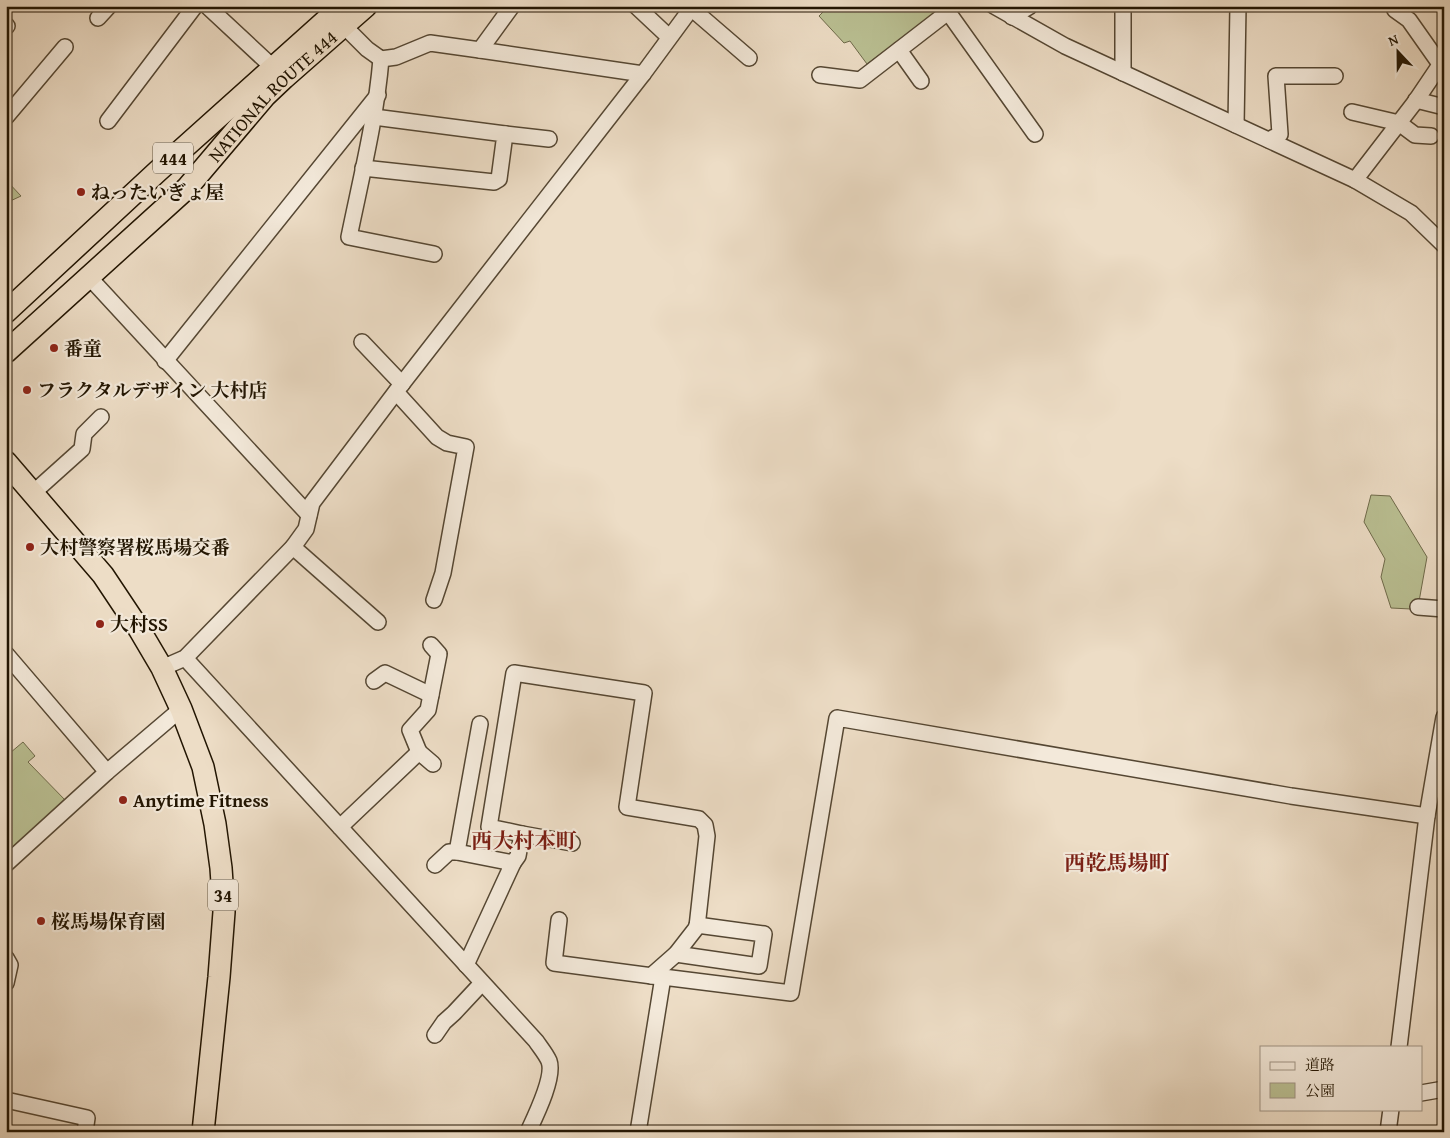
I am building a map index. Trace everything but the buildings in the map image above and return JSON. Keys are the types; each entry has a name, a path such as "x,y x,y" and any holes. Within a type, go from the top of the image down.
{"highway":[{"name":"NATIONAL ROUTE 444","path":"6,312 158,171 279,73 343,16 366,6"},
{"name":"NATIONAL ROUTE 444","path":"6,352 187,188 265,96 279,73"},
{"name":"34","path":"6,462 103,575 139,629 162,668 181,708 203,767 215,824 224,912 203,1132"}],"street":[{"path":"98,18 109,6"},
{"path":"108,121 195,6"},
{"path":"207,6 279,73"},
{"path":"636,6 669,37"},
{"path":"994,6 1065,46 1354,180 1411,214 1444,244"},
{"path":"1012,17 1030,6"},
{"path":"1122,6 1123,73"},
{"path":"1236,125 1238,6"},
{"path":"1354,180 1399,123 1442,62 1409,20 1395,10 1393,6"},
{"path":"162,668 185,658 293,547 306,529 312,503 643,74 692,7 749,58"},
{"path":"480,50 509,8"},
{"path":"820,75 860,80 946,9 1035,134"},
{"path":"343,16 367,49 381,59 396,57 430,43 643,74"},
{"path":"6,116 65,47"},
{"path":"898,50 922,81"},
{"path":"381,59 374,117 350,237 434,254"},
{"path":"1269,140 1280,134 1276,76 1336,76"},
{"path":"165,361 378,94"},
{"path":"1416,100 1444,107"},
{"path":"1352,112 1399,123 1414,135 1431,136"},
{"path":"374,117 549,139"},
{"path":"364,168 494,182 499,179 505,134"},
{"path":"89,277 309,515"},
{"path":"362,342 437,437 447,443 466,447 443,573 434,600"},
{"path":"33,493 82,449 84,434 101,417"},
{"path":"293,547 378,622"},
{"path":"1418,606 1444,609"},
{"path":"432,645 439,654 428,710 410,730 418,752 433,764"},
{"path":"6,654 107,772"},
{"path":"185,658 536,1041 550,1062 549,1079 539,1109 528,1132"},
{"path":"374,681 385,673 431,695"},
{"path":"572,842 489,828 514,673 644,693 627,807 699,819 705,825 707,836 697,925 657,976 638,1132"},
{"path":"6,864 181,708"},
{"path":"1399,1046 1427,816 1439,771 1444,716"},
{"path":"559,920 554,963 792,993 837,718 1292,796 1427,816"},
{"path":"435,865 453,852 480,724"},
{"path":"340,827 390,788 418,752"},
{"path":"451,830 453,852"},
{"path":"466,965 518,856 522,834"},
{"path":"453,852 513,863"},
{"path":"676,954 759,966 764,934 697,925"},
{"path":"6,958 10,965 6,983"},
{"path":"435,1036 444,1022 454,1014 482,983"},
{"path":"1422,1093 1444,1089"},
{"path":"6,1100 87,1118 84,1132"},
{"path":"1388,1132 1391,1110"}],"green space":[{"path":"820,6 941,6 942,8 867,64 850,41 844,43 819,16 823,12"},
{"path":"6,180 21,196 6,203"},
{"path":"1371,495 1390,496 1427,557 1418,607 1411,609 1391,608 1381,577 1385,559 1364,522"},
{"path":"23,742 35,756 28,762 67,802 6,858 6,748 10,753"}],"place":[{"name":"ねったいぎょ屋","path":"81,192"},
{"name":"番童","path":"54,348"},
{"name":"フラクタルデザイン 大村店","path":"27,390"},
{"name":"大村警察署桜馬場交番","path":"30,547"},
{"name":"大村SS","path":"100,624"},
{"name":"Anytime Fitness","path":"123,800"},
{"name":"桜馬場保育園","path":"41,921"}],"district":[{"name":"西大村本町","path":"524,840"},
{"name":"西乾馬場町","path":"1117,862"}]}
